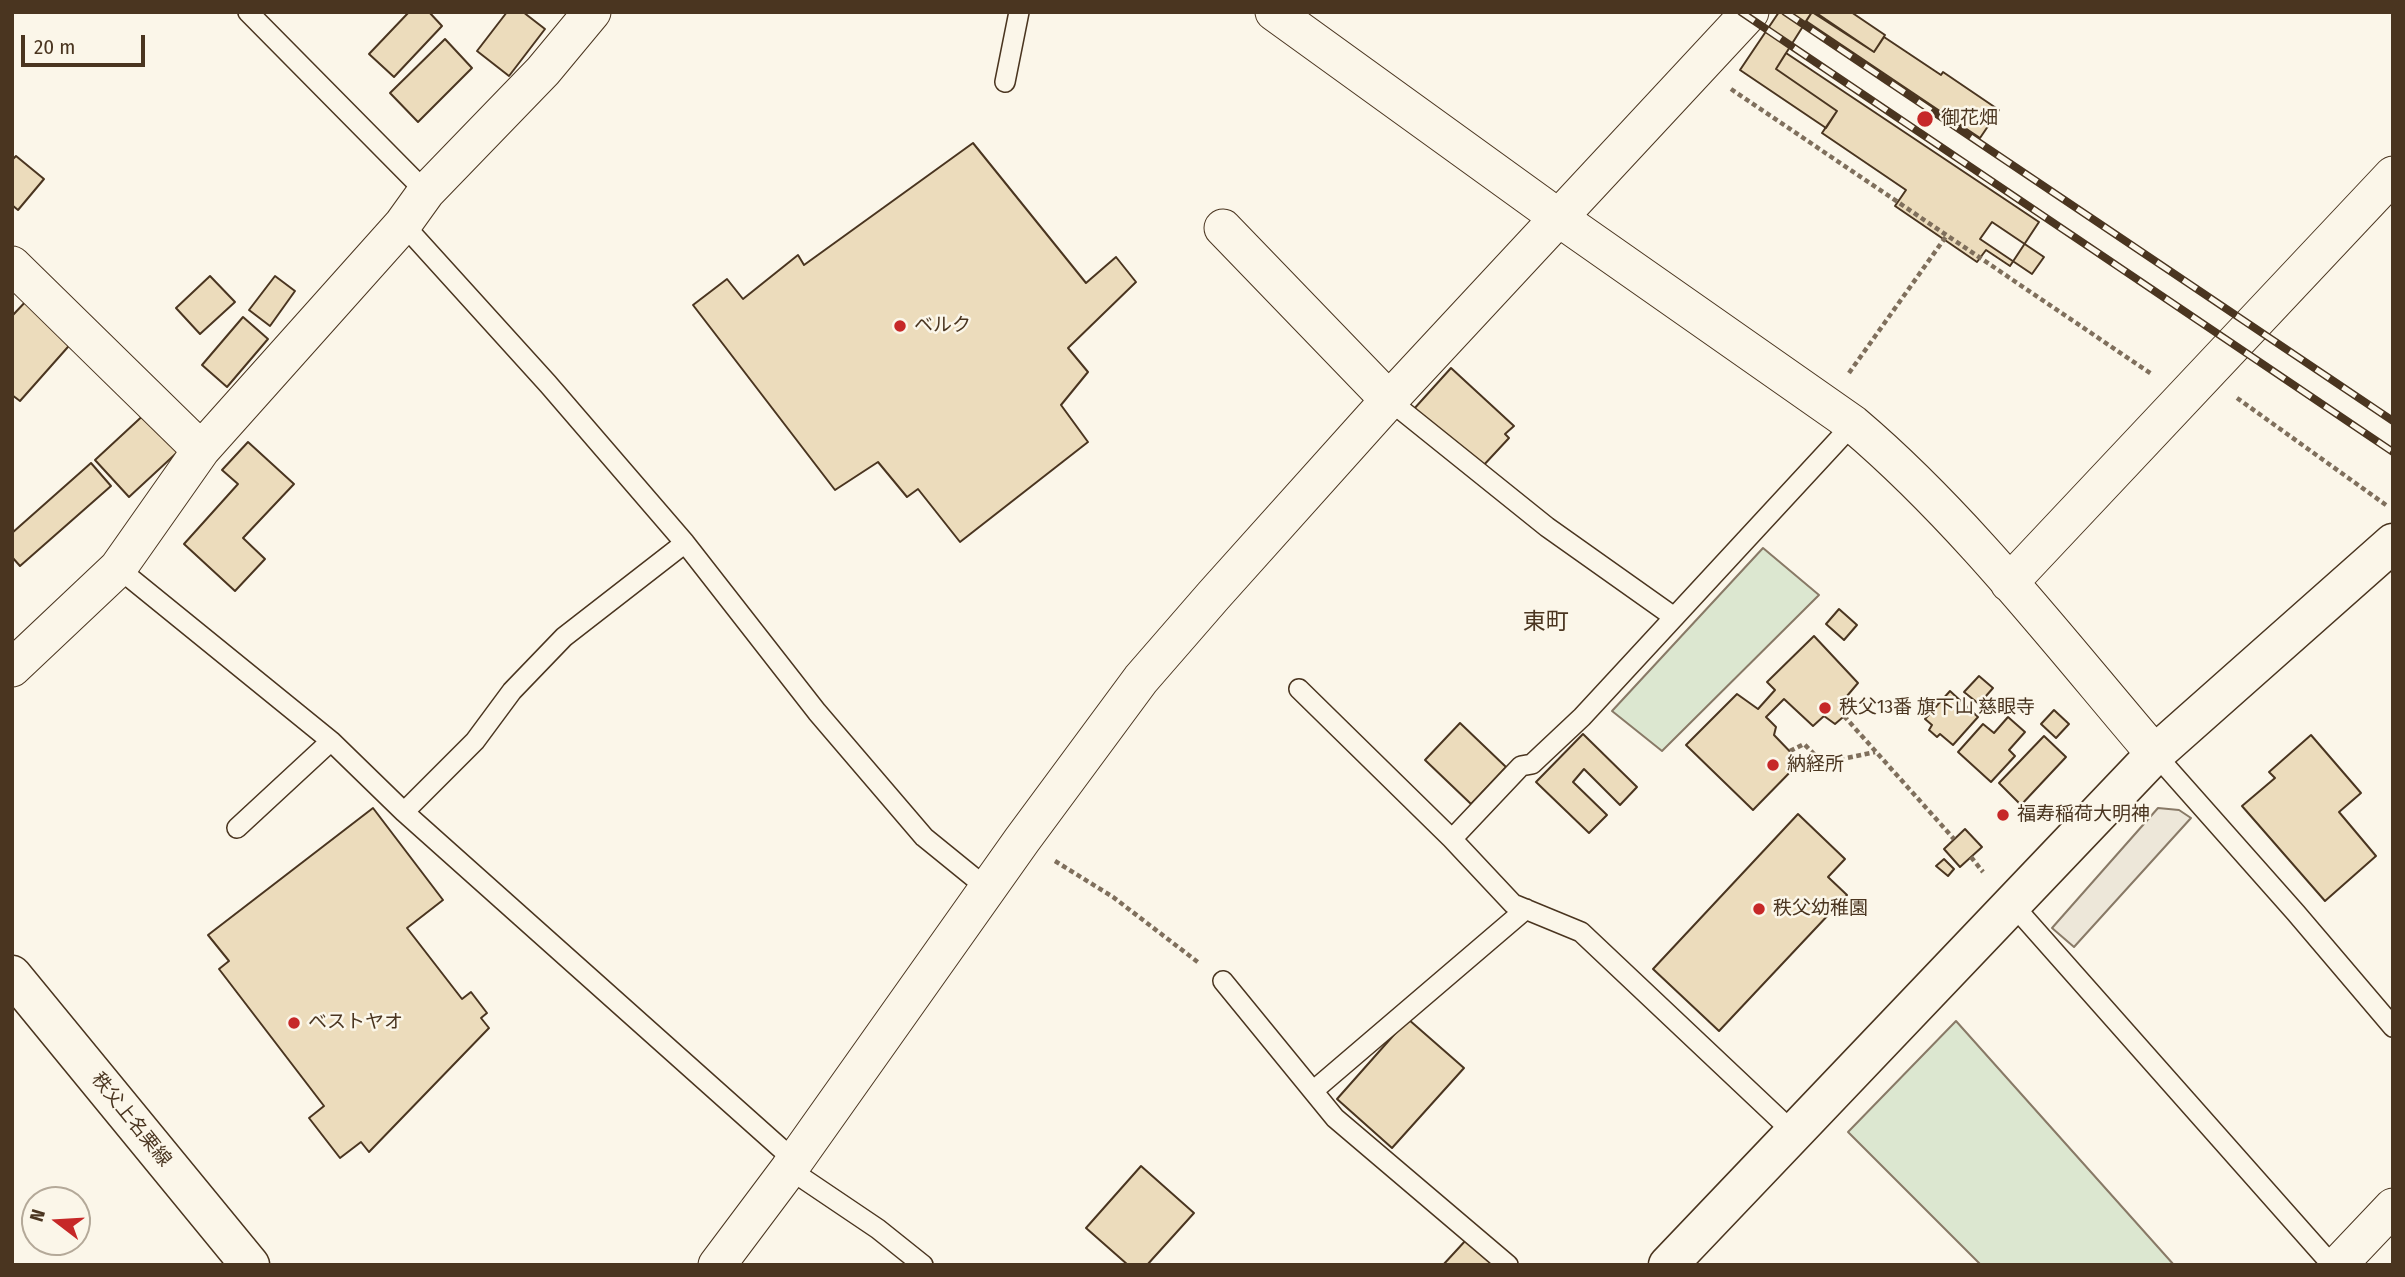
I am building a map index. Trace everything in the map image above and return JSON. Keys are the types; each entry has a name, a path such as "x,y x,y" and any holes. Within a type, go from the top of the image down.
{"street":[{"path":"12,668 118,568 201,450 403,224 426,192 543,71 592,12"},
{"path":"717,1265 792,1165 1022,839 1142,679 1390,400 1750,12"},
{"path":"1285,15 1559,218 1839,414 1897,461 2009,583 2155,754"},
{"path":"2009,583 2393,175"},
{"path":"1223,228 1390,400"},
{"path":"12,265 201,450"},
{"path":"1668,1265 2155,754 2393,543"},
{"name":"秩父上名栗線","path":"18,993 250,1265"},
{"path":"2338,1265 2393,1207"}],"lane":[{"path":"248,12 426,192"},
{"path":"1005,82 1019,12"},
{"path":"403,224 548,384 685,543 817,712 924,837 988,889"},
{"path":"1390,400 1547,527 1674,617"},
{"path":"1452,839 1521,766 1532,764 1582,717 1674,617 1839,414"},
{"path":"404,812 475,741 512,691 564,637 685,543"},
{"path":"118,568 331,741 404,812 792,1165 878,1228 923,1265"},
{"path":"1299,689 1452,839 1513,904 1581,932 1794,1133"},
{"path":"237,828 331,741"},
{"path":"2155,754 2393,1027"},
{"path":"2013,905 2332,1265"},
{"path":"1313,1091 1526,909"},
{"path":"1223,981 1335,1118 1508,1265"}],"path":[{"path":"1699,66 1947,235 2393,509"},
{"path":"1839,414 1947,235"},
{"path":"1844,716 1954,839"},
{"path":"1790,751 1804,744 1823,763 1876,752"},
{"path":"1022,839 1113,897 1223,981"},
{"path":"1971,857 1983,872"}],"green space":[{"path":"1763,548 1819,595 1662,751 1612,711"},
{"path":"1956,1021 2174,1265 1981,1265 1848,1132"}],"shaded area":[{"path":"2158,808 2179,810 2191,818 2074,947 2052,928"}],"building":[{"path":"409,12 429,12 442,26 394,77 369,54"},
{"path":"507,12 523,12 545,29 509,76 477,51"},
{"path":"1779,12 1812,12 1776,69 1837,111 1826,128 1740,70"},
{"path":"1812,12 1874,52 1884,37 1999,110 1980,138 1806,21"},
{"path":"1815,12 1851,12 1885,35 1874,52"},
{"path":"445,39 472,68 418,122 390,93"},
{"path":"1786,53 2039,222 2010,266 1986,250 1977,262 1895,206 1906,190 1822,133 1837,111 1776,69"},
{"name":"ベルク","path":"973,143 1086,283 1116,257 1136,282 1068,348 1088,372 1061,405 1088,442 960,542 918,489 907,497 878,462 835,490 693,305 727,279 743,299 798,255 804,265"},
{"path":"16,156 44,179 18,210 12,205 12,160"},
{"path":"1992,222 2044,257 2032,274 1980,239"},
{"path":"210,276 235,302 200,334 176,308"},
{"path":"275,276 295,291 270,326 249,310"},
{"path":"29,298 75,339 20,401 12,395 12,316"},
{"path":"243,317 268,339 227,387 202,365"},
{"path":"1451,368 1514,426 1505,434 1509,438 1482,467 1413,410"},
{"path":"149,410 183,447 129,497 95,460"},
{"path":"248,442 294,484 243,538 265,559 235,591 184,544 238,484 222,470"},
{"path":"91,463 111,486 20,566 12,557 12,533"},
{"path":"1839,609 1857,625 1844,640 1826,624"},
{"path":"1814,636 1858,683 1847,696 1856,706 1835,724 1824,716 1813,726 1784,699 1766,717 1776,727 1774,735 1800,762 1753,810 1686,745 1737,694 1758,709 1775,690 1767,682"},
{"path":"1979,676 1993,688 1979,704 1964,692"},
{"path":"1950,691 1978,717 1953,745 1940,734 1937,737 1929,730 1932,725 1925,719"},
{"path":"2054,710 2069,724 2056,738 2041,724"},
{"path":"2008,717 2025,732 2009,750 2015,756 1991,782 1958,752 1983,724 1994,733"},
{"path":"1460,723 1506,767 1471,804 1425,760"},
{"path":"1583,734 1637,787 1620,805 1584,769 1573,782 1607,815 1589,833 1536,782"},
{"path":"2311,735 2361,793 2339,812 2376,856 2325,901 2242,806 2275,778 2269,772"},
{"path":"2044,736 2066,757 2021,805 1999,783"},
{"path":"373,808 443,900 407,928 462,999 471,992 487,1013 481,1018 489,1028 369,1152 361,1142 340,1158 309,1118 324,1106 219,969 229,961 208,935"},
{"path":"1798,814 1845,859 1828,877 1847,895 1719,1031 1653,969"},
{"path":"1965,829 1982,847 1960,867 1944,849"},
{"path":"1944,859 1954,869 1948,876 1936,866"},
{"path":"1408,1019 1464,1068 1392,1148 1337,1099"},
{"path":"1141,1166 1194,1213 1147,1265 1128,1265 1086,1228"},
{"path":"1466,1240 1494,1265 1443,1265"}],"railway":[{"path":"1741,12 2393,452"},
{"path":"1785,12 2393,421"}],"place":[{"name":"御花畑","path":"1925,119"},
{"name":"ベルク","path":"900,326"},
{"name":"秩父13番 旗下山 慈眼寺","path":"1825,708"},
{"name":"納経所","path":"1773,765"},
{"name":"福寿稲荷大明神","path":"2003,815"},
{"name":"秩父幼稚園","path":"1759,909"},
{"name":"ベストヤオ","path":"294,1023"}],"district":[{"name":"東町","path":"1546,623"}]}
